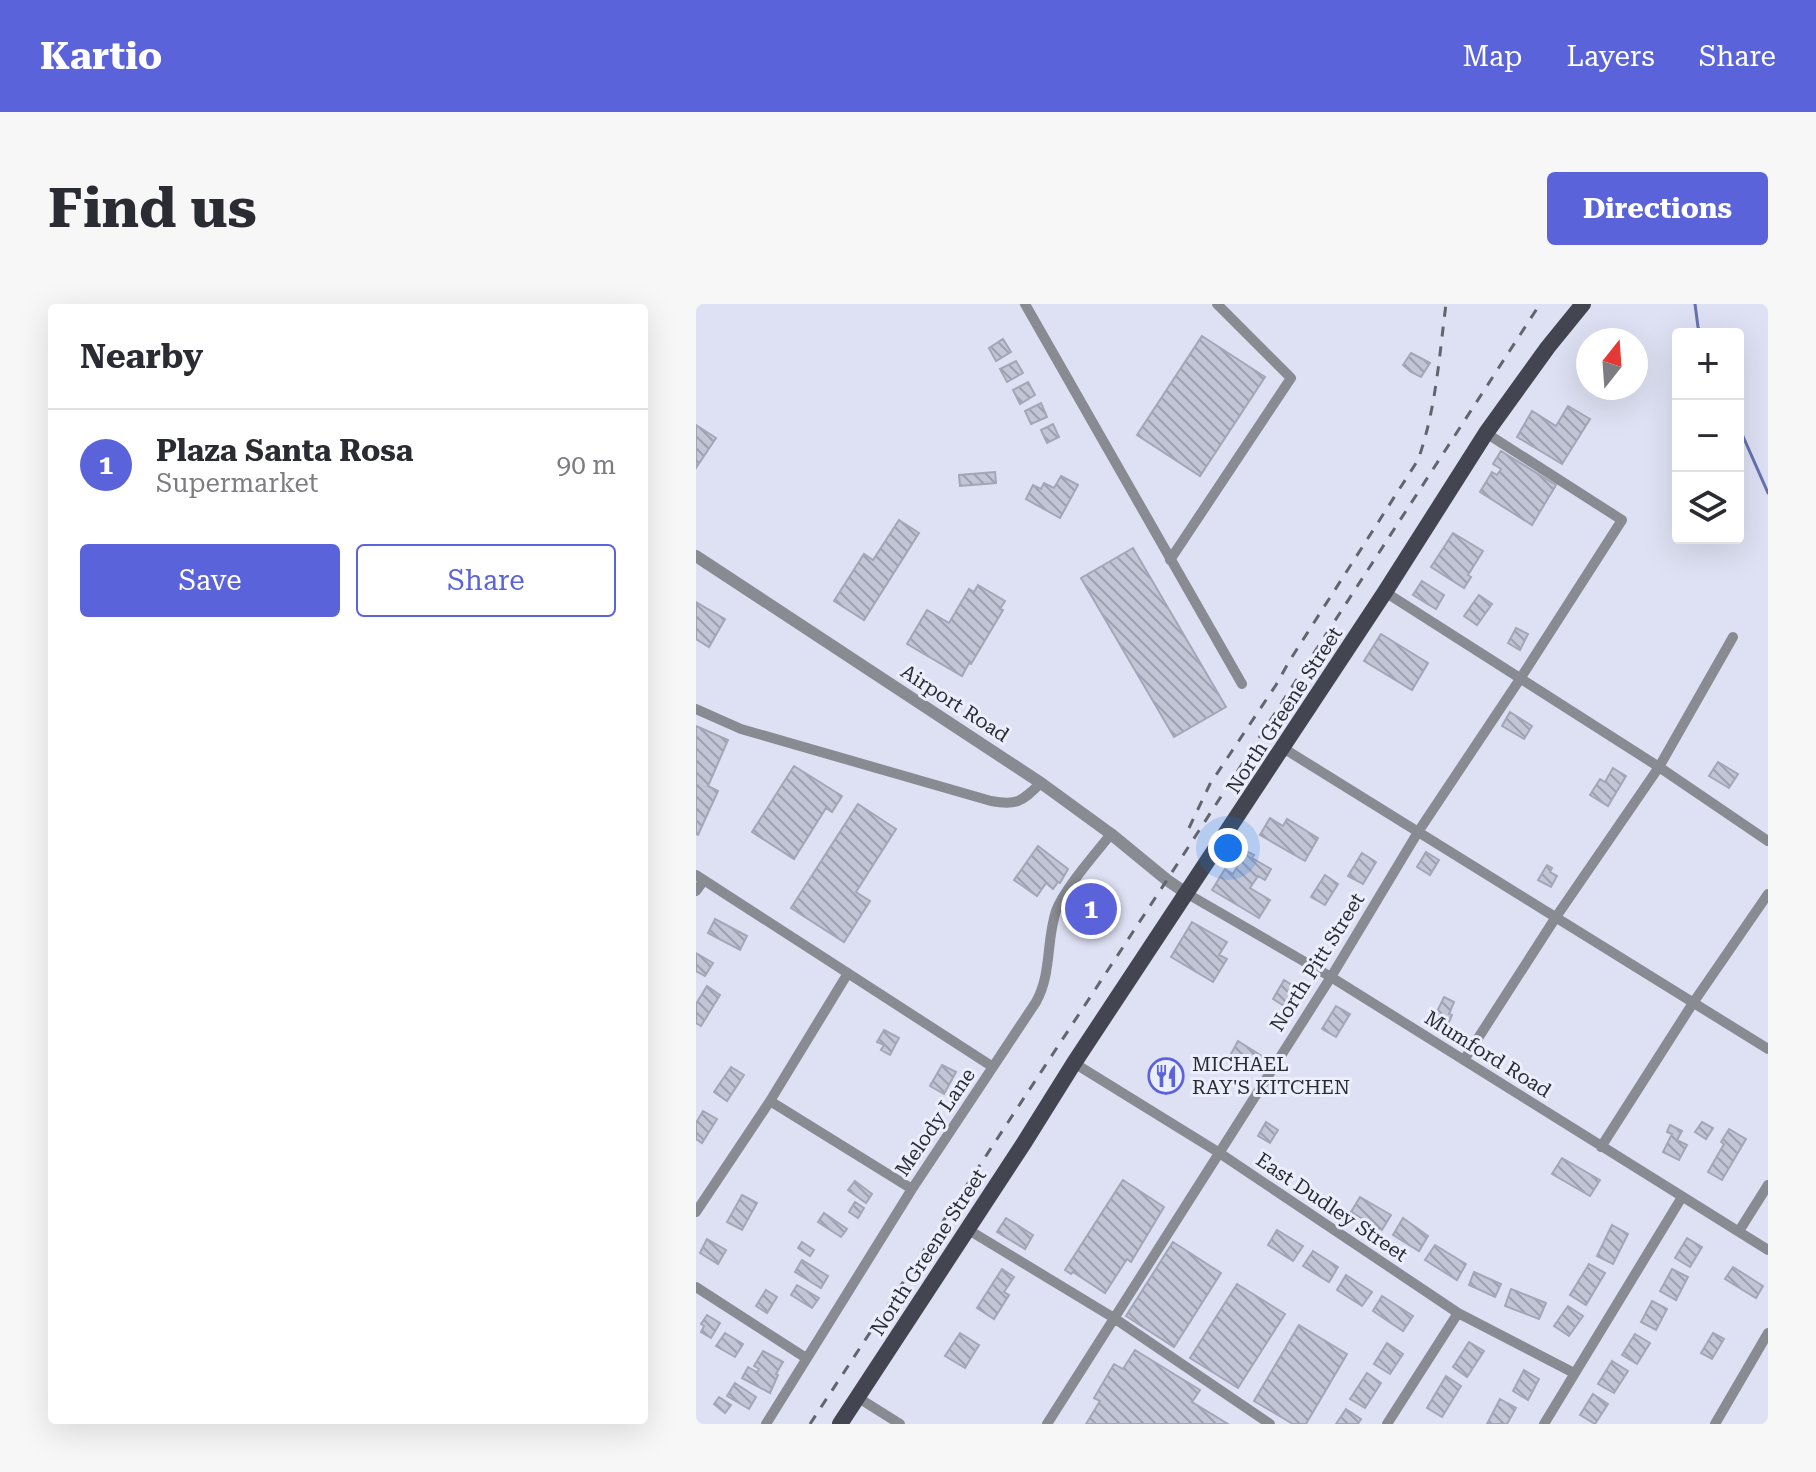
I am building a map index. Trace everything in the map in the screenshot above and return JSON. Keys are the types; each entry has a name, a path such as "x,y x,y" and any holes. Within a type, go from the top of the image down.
{"main road":[{"name":"North Greene Street","path":"840,1424 1486,433 1583,304"}],"street":[{"path":"1025,304 1242,684"},
{"path":"1170,560 1291,378 1217,304"},
{"name":"North Pitt Street","path":"1047,1424 1331,977 1418,832 1622,520 1486,433"},
{"name":"Airport Road","path":"696,556 1041,783 1186,893"},
{"path":"1385,592 1659,767 1768,841"},
{"path":"1464,1060 1556,917 1659,767 1733,637"},
{"path":"696,709 741,729 991,801 1019,802 1041,783"},
{"path":"1283,748 1768,1049"},
{"name":"Melody Lane","path":"766,1424 912,1189 1042,991 1061,900 1111,834"},
{"path":"696,891 700,877 993,1067"},
{"name":"Mumford Road","path":"1186,893 1331,977 1768,1250"},
{"path":"1601,1147 1693,1003 1768,894"},
{"path":"696,1212 770,1101 848,973"},
{"name":"East Dudley Street","path":"1074,1063 1218,1152 1458,1313 1574,1373"},
{"path":"770,1101 912,1189"},
{"path":"1739,1231 1768,1185"},
{"path":"1544,1424 1682,1197"},
{"path":"967,1229 1114,1318 1270,1424"},
{"path":"696,1287 806,1358"},
{"path":"1387,1424 1458,1313"},
{"path":"1715,1424 1768,1333"},
{"path":"857,1397 900,1424"}],"building":[{"path":"1202,336 1265,377 1200,476 1137,435"},
{"path":"1003,339 1011,352 996,361 989,348"},
{"path":"1411,353 1430,363 1421,377 1403,365"},
{"path":"1016,361 1023,373 1007,382 1000,369"},
{"path":"1028,382 1035,395 1020,404 1013,390"},
{"path":"1041,403 1047,417 1031,424 1025,411"},
{"path":"1568,406 1590,419 1562,464 1517,437 1532,411 1556,426"},
{"path":"1053,424 1059,437 1047,443 1041,430"},
{"path":"696,425 716,438 696,468"},
{"path":"1501,451 1556,485 1532,525 1480,492 1492,472 1497,475 1501,469 1493,464"},
{"path":"995,472 996,483 960,486 959,475"},
{"path":"1061,476 1078,485 1060,518 1026,499 1033,485 1041,489 1044,483 1054,488"},
{"path":"899,520 919,533 864,620 834,601 864,554 873,560"},
{"path":"1453,533 1483,551 1464,588 1431,567"},
{"path":"1133,548 1226,707 1174,737 1081,578"},
{"path":"1422,581 1444,595 1436,609 1413,595"},
{"path":"978,585 1005,601 1000,609 1003,610 962,676 907,644 927,610 949,623 969,589 974,592"},
{"path":"1479,595 1492,604 1477,625 1464,616"},
{"path":"696,602 725,619 709,647 696,639"},
{"path":"1516,628 1528,634 1520,650 1508,643"},
{"path":"1381,634 1428,663 1412,690 1364,661"},
{"path":"1510,712 1532,726 1524,739 1502,726"},
{"path":"696,726 728,740 708,786 718,791 698,835 696,834"},
{"path":"1718,762 1738,774 1729,788 1709,776"},
{"path":"794,766 842,796 832,812 826,808 794,859 752,832"},
{"path":"1613,768 1626,776 1608,806 1590,795 1600,779 1605,782"},
{"path":"858,804 896,829 856,892 870,901 844,942 791,908"},
{"path":"1270,818 1283,826 1287,819 1318,838 1305,861 1260,835"},
{"path":"1038,846 1068,869 1060,883 1053,889 1046,883 1037,896 1014,880"},
{"path":"1246,851 1271,869 1265,880 1258,876 1250,888 1270,900 1259,918 1212,890 1225,869 1233,874"},
{"path":"1426,852 1439,860 1430,875 1417,867"},
{"path":"1362,853 1376,862 1363,884 1348,876"},
{"path":"1547,865 1552,868 1550,872 1557,876 1551,887 1538,880"},
{"path":"1325,875 1338,884 1325,905 1311,897"},
{"path":"1086,895 1107,910 1095,927 1083,918 1078,924 1071,919"},
{"path":"715,919 747,936 740,950 708,933"},
{"path":"1192,922 1227,942 1219,955 1227,959 1213,982 1171,957"},
{"path":"696,953 713,963 705,976 696,971"},
{"path":"1284,980 1305,993 1296,1006 1289,1002 1286,1007 1273,999"},
{"path":"707,986 720,995 701,1026 696,1023 696,1004"},
{"path":"1444,997 1454,1002 1449,1022 1435,1016"},
{"path":"1336,1006 1350,1014 1336,1037 1322,1029"},
{"path":"884,1030 899,1038 890,1055 881,1050 884,1045 877,1042"},
{"path":"1238,1041 1262,1056 1258,1063 1254,1061 1251,1067 1231,1054"},
{"path":"1164,1064 1179,1073 1166,1094 1151,1085"},
{"path":"942,1065 956,1072 944,1094 930,1086"},
{"path":"731,1067 744,1075 727,1101 714,1092"},
{"path":"703,1111 717,1119 702,1143 696,1139 696,1123"},
{"path":"1266,1122 1278,1130 1270,1143 1258,1136"},
{"path":"1702,1122 1713,1128 1706,1139 1695,1132"},
{"path":"1670,1125 1682,1131 1677,1140 1687,1145 1679,1160 1663,1152 1672,1134 1667,1132"},
{"path":"1729,1129 1746,1139 1722,1180 1708,1172"},
{"path":"1562,1158 1600,1180 1590,1196 1552,1174"},
{"path":"1123,1180 1164,1207 1131,1262 1127,1259 1105,1293 1065,1270"},
{"path":"855,1181 872,1194 866,1203 848,1190"},
{"path":"742,1195 757,1203 742,1230 727,1222"},
{"path":"1360,1197 1391,1215 1382,1230 1351,1212"},
{"path":"855,1202 864,1208 858,1218 849,1212"},
{"path":"824,1213 847,1229 841,1237 818,1222"},
{"path":"1006,1218 1033,1235 1025,1249 997,1232"},
{"path":"1403,1218 1428,1236 1419,1251 1393,1235"},
{"path":"1612,1225 1628,1234 1613,1264 1597,1256"},
{"path":"1277,1230 1303,1246 1293,1261 1268,1245"},
{"path":"1687,1238 1702,1247 1690,1267 1675,1258"},
{"path":"707,1239 726,1250 718,1264 700,1253"},
{"path":"802,1242 814,1250 810,1256 798,1248"},
{"path":"1173,1242 1221,1273 1174,1347 1126,1316"},
{"path":"1435,1245 1466,1264 1457,1280 1425,1260"},
{"path":"1313,1251 1338,1267 1329,1282 1303,1266"},
{"path":"802,1260 828,1276 821,1288 795,1272"},
{"path":"1589,1264 1605,1273 1586,1305 1570,1295"},
{"path":"1733,1267 1763,1286 1756,1298 1725,1279"},
{"path":"1002,1269 1014,1277 1004,1292 1009,1295 994,1319 977,1308"},
{"path":"1672,1269 1688,1277 1676,1300 1660,1291"},
{"path":"1474,1272 1501,1284 1495,1297 1469,1285"},
{"path":"1346,1275 1372,1292 1362,1306 1337,1290"},
{"path":"1237,1284 1285,1314 1238,1388 1190,1358"},
{"path":"797,1285 819,1298 812,1308 791,1295"},
{"path":"1511,1289 1546,1303 1539,1319 1505,1306"},
{"path":"766,1290 777,1297 767,1313 756,1306"},
{"path":"1382,1296 1413,1316 1403,1331 1373,1311"},
{"path":"1652,1301 1667,1309 1656,1330 1641,1322"},
{"path":"1568,1306 1583,1316 1569,1336 1554,1326"},
{"path":"707,1315 720,1323 711,1338 701,1332 704,1326 701,1324"},
{"path":"1299,1325 1347,1354 1306,1424 1293,1424 1254,1401"},
{"path":"725,1333 743,1344 735,1357 716,1346"},
{"path":"960,1333 979,1345 965,1368 945,1356"},
{"path":"1713,1333 1724,1339 1712,1359 1701,1353"},
{"path":"1635,1334 1650,1343 1637,1364 1622,1355"},
{"path":"1469,1342 1484,1351 1467,1377 1453,1367"},
{"path":"1387,1343 1403,1354 1390,1374 1374,1364"},
{"path":"1135,1350 1200,1390 1192,1402 1228,1424 1086,1424 1100,1401 1094,1398 1114,1364 1123,1369"},
{"path":"763,1351 783,1362 770,1393 742,1378 748,1367 757,1372 759,1369 754,1366"},
{"path":"1612,1361 1628,1371 1614,1393 1598,1384"},
{"path":"1524,1370 1539,1379 1528,1400 1513,1391"},
{"path":"1367,1373 1381,1383 1365,1408 1350,1399"},
{"path":"1446,1376 1461,1386 1442,1417 1427,1408"},
{"path":"735,1383 756,1397 749,1409 727,1396"},
{"path":"1593,1394 1608,1404 1595,1424 1580,1415"},
{"path":"719,1397 731,1405 725,1413 714,1404"},
{"path":"1500,1399 1516,1408 1507,1424 1487,1424"},
{"path":"1346,1409 1361,1419 1358,1424 1336,1424"}],"waterway":[{"path":"1695,304 1698,328"},
{"path":"1744,439 1768,493"}],"railway":[{"path":"1189,828 1210,784 1418,460 1433,402 1446,304"},
{"path":"810,1424 1540,304"}],"place":[{"name":"Plaza Santa Rosa","path":"1091,909"},
{"name":"MICHAEL RAY'S KITCHEN","path":"1166,1076"}]}
